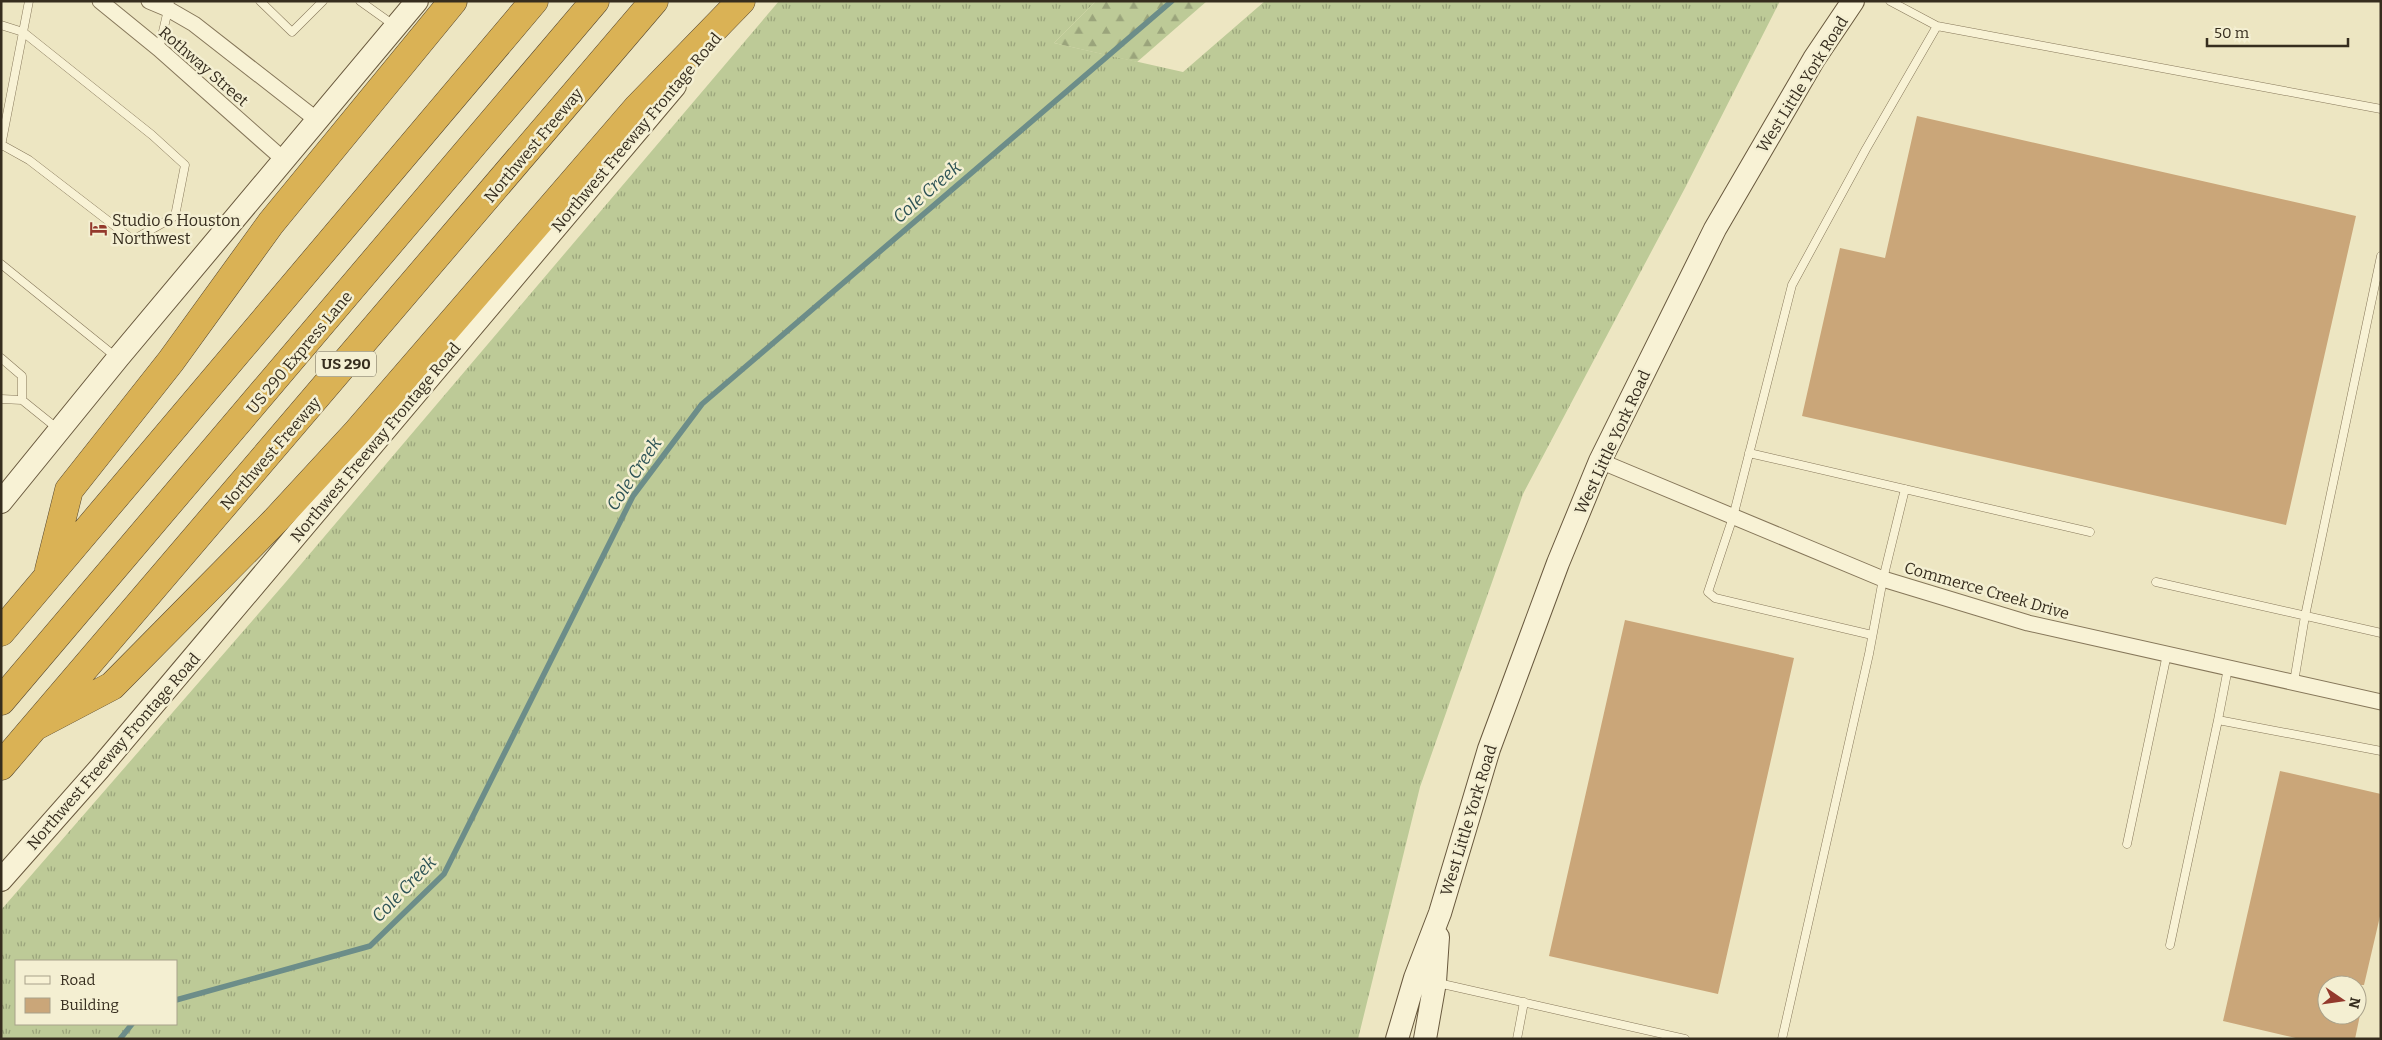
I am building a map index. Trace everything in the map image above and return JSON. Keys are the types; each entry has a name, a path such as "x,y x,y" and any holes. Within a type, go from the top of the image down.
{"highway":[{"path":"48,577 69,490 170,360 271,223 453,1"},
{"path":"1,632 534,1"},
{"name":"US 290 Express Lane","path":"1,701 595,1"},
{"name":"Northwest Freeway","path":"1,766 654,1"},
{"path":"36,726 112,686 276,521 358,431 638,107 742,1"}],"main road":[{"path":"1,502 118,358 417,1"},
{"name":"Northwest Freeway Frontage Road","path":"1,880 100,768 746,1"},
{"name":"West Little York Road","path":"1397,1039 1415,978 1440,913 1489,749 1558,564 1600,461 1715,229 1814,59 1853,1"},
{"name":"West Little York Road","path":"1425,1039 1434,982 1440,913"}],"street":[{"name":"Rothway Street","path":"100,1 159,49 283,160"},
{"name":"Rothway Street","path":"149,1 169,5 317,120"},
{"name":"Commerce Creek Drive","path":"1600,461 1882,579 2028,623 2381,702"}],"lane":[{"path":"1,25 23,32 152,135 185,165 174,216 133,240 29,160 1,146 23,32 29,1"},
{"path":"260,1 292,32 323,1"},
{"path":"360,1 396,26"},
{"path":"1890,1 1937,26 2381,109"},
{"path":"159,49 169,5"},
{"path":"1872,635 1715,598 1708,592 1733,517 1792,285 1866,149 1937,26"},
{"path":"2294,682 2305,616 2381,256"},
{"path":"1,264 118,358"},
{"path":"1,358 22,376 22,400"},
{"path":"1,399 22,400 60,431"},
{"path":"1749,453 2090,532"},
{"path":"1782,1039 1872,635 1882,579 1905,490"},
{"path":"2156,582 2381,633"},
{"path":"2127,844 2167,654"},
{"path":"2170,945 2228,668"},
{"path":"2218,720 2381,751"},
{"path":"1434,982 1685,1039"},
{"path":"1517,1039 1524,1002"}],"green space":[{"path":"779,1 1096,1 1054,43 1183,72 1265,1 1780,1 1685,188 1523,494 1420,787 1358,1039 1,1039 1,910 285,583"},
{"path":"1096,1 1207,1 1137,62 1054,43"}],"building":[{"path":"1917,116 2356,216 2286,525 1802,416 1840,248 1885,258"},
{"path":"1625,620 1794,658 1718,994 1549,956"},
{"path":"2280,771 2381,794 2381,912 2366,975 2317,975 2317,1025 2358,1025 2355,1039 2300,1039 2223,1021"}],"waterway":[{"name":"Cole Creek","path":"178,999 370,946 444,874 633,496 702,404 1172,1"},
{"name":"Cole Creek","path":"120,1039 131,1025"}],"place":[{"name":"Studio 6 Houston Northwest","path":"98,229"}]}
